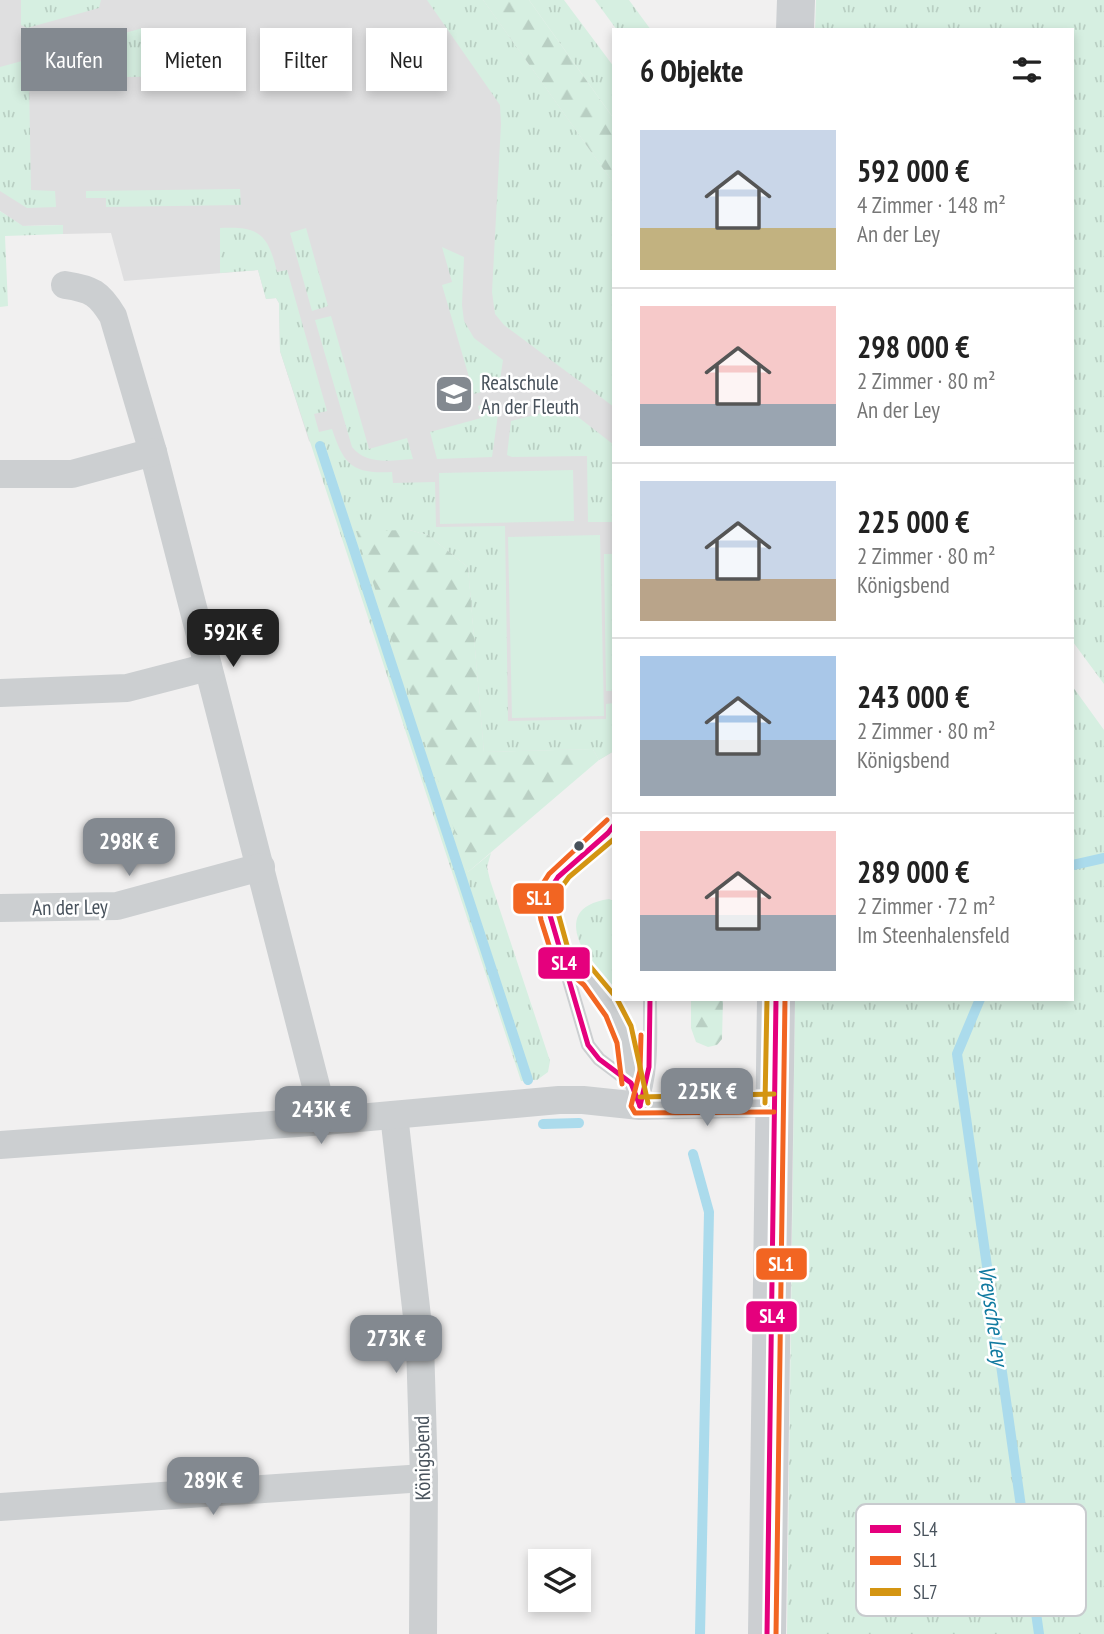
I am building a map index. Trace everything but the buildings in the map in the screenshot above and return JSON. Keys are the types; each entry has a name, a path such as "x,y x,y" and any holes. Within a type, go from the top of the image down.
{"main road":[{"path":"795,28 796,0"},
{"path":"767,1634 776,1001"}],"street":[{"path":"65,285 95,293 102,298 113,316 153,452 326,1121"},
{"path":"0,474 72,474 153,452"},
{"path":"0,693 127,688 208,667"},
{"name":"An der Ley","path":"0,908 117,906 261,867"},
{"path":"0,1145 635,1095 774,1103"},
{"name":"Königsbend","path":"394,1115 419,1343 424,1478 423,1634"},
{"path":"0,1507 424,1478"}],"lane":[{"path":"612,828 558,877 547,894 547,905 588,1045 635,1095"},
{"path":"561,955 578,965 592,979 618,1019 626,1045 635,1095"},
{"path":"635,1095 646,1090 649,1071 650,1001"}],"shaded area":[{"name":"Realschule An der Fleuth","path":"0,0 483,0 612,181 612,752 599,760 593,749 484,752 468,567 428,535 410,530 309,441 280,351 279,303 276,298 266,299 258,270 124,281 111,233 63,234 63,225 22,226 0,211"}],"green space":[{"path":"21,0 101,0 99,8 27,28 21,25"},
{"path":"427,0 483,0 612,181 612,406 504,325 495,314 492,292 500,105"},
{"path":"483,0 529,0 612,116 612,181"},
{"path":"529,0 564,0 612,64 612,116"},
{"path":"595,0 629,0 650,28 616,28"},
{"path":"816,0 1104,0 1104,684 1074,643 1074,28 815,28"},
{"path":"141,29 141,77 127,77 127,32"},
{"path":"21,61 21,91 29,91 31,190 55,191 56,207 27,208 0,191 0,67"},
{"path":"240,189 241,205 106,207 106,198 86,198 86,191"},
{"path":"0,211 23,226 63,225 63,234 5,236 8,306 0,307"},
{"path":"220,228 244,229 260,235 270,249 277,272 287,270 327,411 314,414 319,432 332,429 341,451 352,465 367,471 392,472 393,483 435,482 436,527 505,526 508,721 606,719 606,704 612,703 612,752 599,760 593,749 484,752 468,567 428,535 410,530 468,872 491,853 487,867 490,880 550,1061 548,1072 537,1080 521,1081 280,351 279,303 276,298 266,299 258,270 220,273"},
{"path":"306,228 328,306 312,311 290,233"},
{"path":"442,247 464,257 464,321 474,338 503,360 499,387 474,394 442,285 452,282"},
{"path":"331,316 369,449 407,438 413,459 373,459 358,453 352,447 315,320"},
{"path":"492,401 499,407 492,457 437,459 430,432 481,418 478,406"},
{"path":"557,409 573,413 612,443 612,522 588,522 587,456 507,455 511,421"},
{"path":"573,470 574,521 440,524 439,473"},
{"path":"410,530 428,535 468,567 484,752 593,749 599,760 468,872 356,531"},
{"path":"600,535 604,716 512,718 508,537"},
{"path":"604,554 612,554 612,691 606,691"},
{"path":"1074,688 1104,730 1104,1634 787,1634 795,1001 1074,1001"},
{"path":"612,900 612,994 579,941 576,927 579,914 589,905"},
{"path":"691,1001 723,1001 722,1039 717,1045 708,1047 696,1042 691,1028"}],"waterway":[{"path":"320,446 528,1080"},
{"name":"Vreysche Ley","path":"1074,865 1104,858"},
{"name":"Vreysche Ley","path":"979,1001 957,1054 1021,1504"},
{"path":"543,1124 579,1123"},
{"path":"693,1154 709,1212 700,1634"},
{"name":"Vreysche Ley","path":"1036,1616 1039,1634"}],"transit line":[{"name":"SL1","path":"607,820 549,874 542,885 538,902 553,958 584,985 606,1016 617,1043 622,1084"},
{"name":"SL4","path":"612,828 558,877 547,894 547,905 588,1045 599,1059 631,1083 640,1106"},
{"name":"SL7","path":"612,841 569,877 558,892 555,902 568,949 589,965 612,993"},
{"name":"SL7","path":"618,1001 631,1026 648,1103"},
{"name":"SL4","path":"640,1106 649,1067 650,1001"},
{"name":"SL7","path":"765,1103 767,1001"},
{"name":"SL4","path":"767,1634 776,1001"},
{"name":"SL1","path":"776,1634 785,1001"},
{"name":"SL1","path":"641,1035 640,1071 631,1106 635,1113 774,1112"},
{"name":"SL7","path":"640,1097 774,1094"}],"place":[{"name":"Realschule An der Fleuth","path":"454,394"}]}
